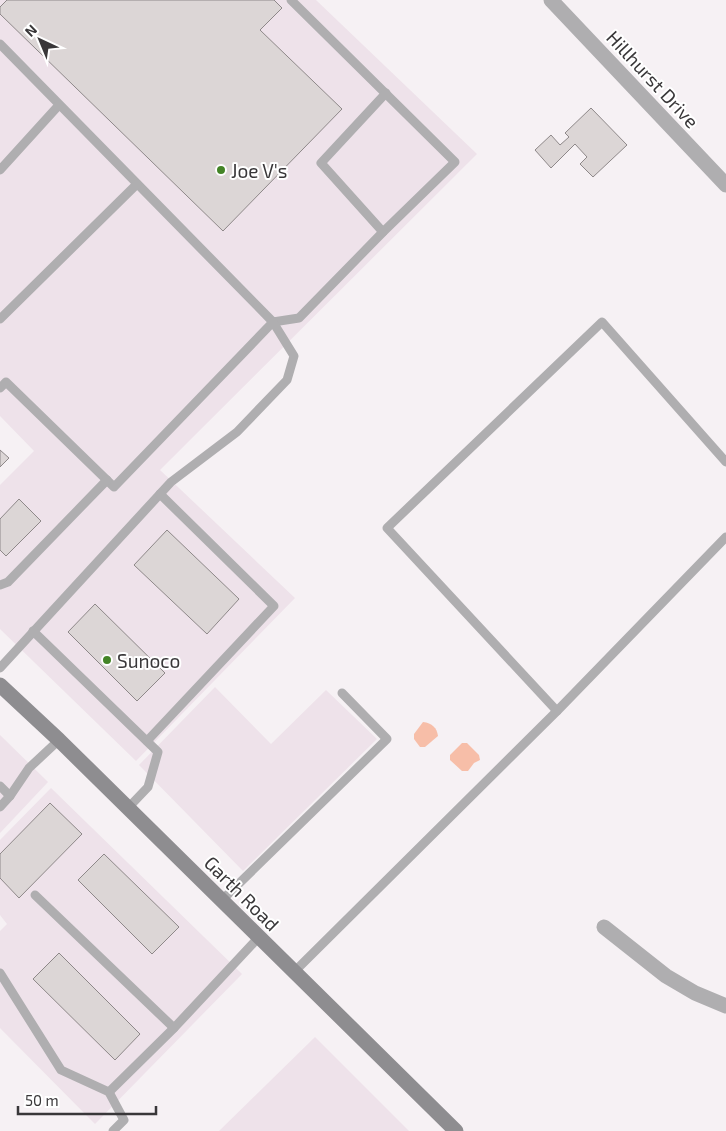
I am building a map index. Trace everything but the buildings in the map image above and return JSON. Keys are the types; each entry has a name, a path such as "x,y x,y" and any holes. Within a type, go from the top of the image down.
{"main road":[{"name":"Garth Road","path":"0,685 59,740 456,1131"}],"street":[{"name":"Hillhurst Drive","path":"551,0 726,185"},
{"path":"604,927 666,976 695,993 726,1006"}],"lane":[{"path":"2,382 114,487 273,322 299,318 455,162 291,0"},
{"path":"0,44 273,322 294,356 286,380 237,432 171,482 0,668"},
{"path":"383,232 321,163 386,93"},
{"path":"0,170 59,104"},
{"path":"0,319 136,184"},
{"path":"557,711 387,528 602,322 726,462"},
{"path":"0,585 8,582 107,480"},
{"path":"147,741 274,606 160,494"},
{"path":"294,972 557,711 726,537"},
{"path":"33,631 158,752 148,787 128,808"},
{"path":"221,901 387,740 342,693"},
{"path":"0,806 10,796 29,768 59,740"},
{"path":"0,786 10,796"},
{"path":"35,895 174,1028"},
{"path":"109,1092 208,993 258,938"},
{"path":"0,973 61,1070 109,1092 124,1120 113,1131"}],"shaded area":[{"path":"0,0 316,0 477,154 160,470 295,598 136,761 0,629 0,485 34,451 0,416"},
{"path":"215,687 271,744 326,690 377,739 243,871 139,765"},
{"path":"423,722 434,726 438,736 425,747 420,747 414,739 414,734"},
{"path":"0,735 48,782 0,833"},
{"path":"462,743 467,743 479,755 480,760 474,763 468,771 462,771 450,760 450,755"},
{"path":"51,788 242,974 95,1124 0,1028 0,931 7,924 0,915 0,840"},
{"path":"315,1037 409,1131 219,1131"}],"place":[{"name":"Joe V's","path":"221,170"},
{"name":"Sunoco","path":"107,660"}]}
